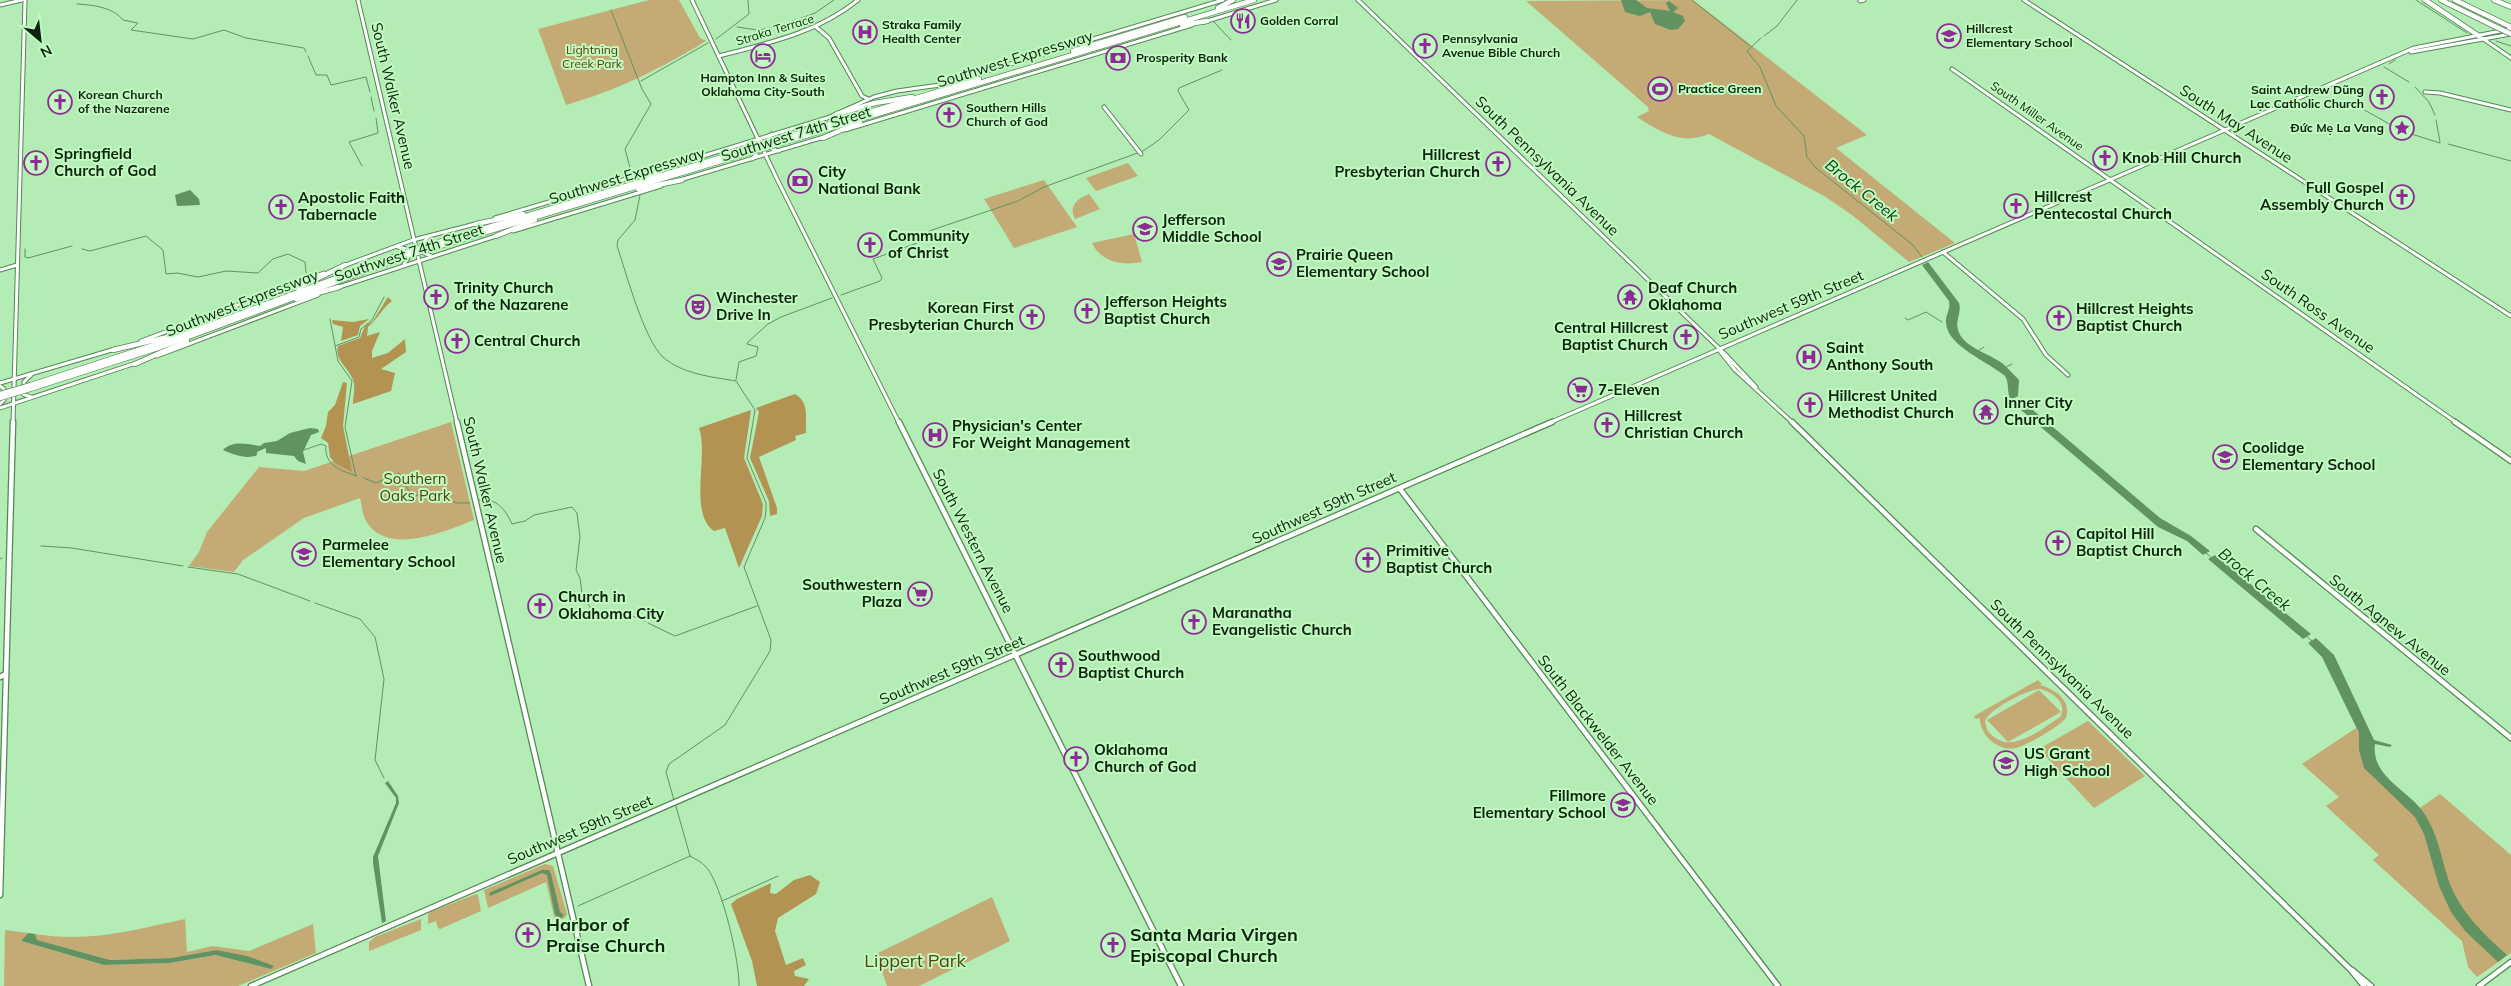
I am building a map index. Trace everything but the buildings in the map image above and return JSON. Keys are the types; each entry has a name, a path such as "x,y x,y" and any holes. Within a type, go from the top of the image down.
{"highway":[{"path":"1218,8 1233,0"},
{"name":"Southwest Expressway","path":"774,143 1243,0"},
{"name":"Southwest Expressway","path":"556,209 626,185 888,111 1254,0"},
{"path":"2424,0 2480,35"},
{"path":"2442,0 2511,34"},
{"path":"2455,0 2511,28"},
{"path":"2494,0 2511,7"},
{"path":"1162,28 1207,21"},
{"path":"837,114 885,101 935,93"},
{"path":"868,99 885,101"},
{"path":"824,138 888,111"},
{"name":"Southwest Expressway","path":"206,329 274,300 401,256 618,192 750,150"},
{"path":"626,185 679,163"},
{"path":"618,192 682,180"},
{"path":"476,224 556,209"},
{"path":"496,236 556,209"},
{"name":"Southwest Expressway","path":"13,392 122,360 401,256"},
{"path":"274,300 345,265"},
{"path":"271,305 339,287"},
{"path":"113,350 206,329"},
{"path":"134,364 206,329"},
{"path":"0,394 13,392"},
{"path":"0,398 13,392"}],"main road":[{"path":"0,5 23,0 0,895"},
{"name":"South Walker Avenue","path":"358,0 557,854 590,986"},
{"name":"South Western Avenue","path":"692,0 767,156 1181,986"},
{"name":"Straka Terrace","path":"719,56 816,27 841,14 858,0"},
{"name":"Southwest 74th Street","path":"0,385 14,378 113,350 190,324 413,240 476,224 679,163 837,114 868,99 897,91 940,85 1223,0"},
{"name":"Southwest 74th Street","path":"0,406 13,404 134,364 339,287 432,256 767,156 1276,0"},
{"name":"South Pennsylvania Avenue","path":"1358,0 1719,350 1724,358 1756,387 2351,970 2371,986"},
{"name":"South May Avenue","path":"2024,0 2511,316"},
{"path":"816,27 829,38 862,96 868,99"},
{"name":"Southwest 59th Street","path":"250,986 1017,656 2406,52 2424,46 2511,28"},
{"name":"Southwest 59th Street","path":"2406,52 2511,34"},
{"path":"2480,35 2511,57"},
{"name":"South Miller Avenue","path":"1952,69 2112,179"},
{"path":"2425,92 2440,93 2511,110"},
{"path":"859,102 862,96"},
{"path":"1104,107 1140,152"},
{"path":"773,133 767,141 772,149 780,152"},
{"path":"742,142 751,143 757,153 750,161"},
{"name":"South Ross Avenue","path":"2112,179 2511,461"},
{"path":"430,236 422,244 424,253 432,256"},
{"path":"396,247 406,249 408,258 402,266"},
{"path":"1943,252 2023,319 2046,355 2068,375"},
{"path":"0,270 17,265"},
{"path":"33,373 24,382 23,394 34,397"},
{"path":"0,385 4,389 4,400 0,406"},
{"name":"South Blackwelder Avenue","path":"1400,489 1778,986"},
{"name":"South Agnew Avenue","path":"2256,529 2511,738"},
{"path":"0,676 6,674"},
{"path":"2480,986 2511,962"},
{"name":"South Pennsylvania Avenue","path":"2351,970 2364,986"}],"green space":[{"name":"Lightning Creek Park","path":"649,0 679,0 700,38 706,41 638,78 603,93 566,105 538,29"},
{"path":"1693,0 1867,135 1836,148 1955,243 1909,262 1852,215 1824,196 1709,134 1699,137 1680,138 1662,132 1637,117 1649,111 1648,107 1526,1"},
{"path":"1128,163 1138,176 1096,191 1086,178"},
{"path":"1044,180 1077,227 1014,248 984,199"},
{"path":"1089,194 1100,209 1075,219 1073,206 1081,198"},
{"path":"1134,234 1142,262 1120,263 1113,261 1101,255 1092,243"},
{"name":"Southern Oaks Park","path":"451,422 474,520 433,535 402,539 388,538 376,532 366,521 360,498 304,518 243,560 234,572 189,566 199,552 207,532 259,467 304,471"},
{"path":"2038,680 2042,684 2040,685 2051,689 2061,697 2067,706 2066,718 2063,721 2037,739 2012,748 2005,748 1992,742 1983,731 1980,718 1976,719 1974,716","holes":["2041,689 2061,703 2062,712 2060,717 2019,741 2002,741 1989,732 1985,721 1993,711 2010,700 2028,692"]},
{"path":"2039,690 2061,712 2008,742 1987,720"},
{"path":"2088,721 2145,776 2094,808 2039,749"},
{"path":"2356,728 2359,733 2359,750 2409,810 2420,808 2440,794 2511,855 2511,953 2477,977 2468,967 2462,941 2373,860 2379,855 2326,806 2339,797 2302,764"},
{"path":"545,864 553,866 567,914 565,918 555,920 546,882 488,908 484,890"},
{"path":"476,894 478,895 481,911 440,929 436,921 428,924 430,912"},
{"name":"Lippert Park","path":"992,897 1010,941 919,986 887,986 876,954"},
{"path":"185,919 187,952 212,946 249,951 313,924 316,953 238,986 4,986 5,930 28,933 21,941 104,965 170,963 215,955 271,969 216,950 171,958 110,960 36,940 35,934 74,937 92,936 129,931"},
{"path":"421,919 421,930 369,951 369,942 375,937"}],"shaded area":[{"path":"1621,0 1636,0 1647,8 1670,11 1666,3 1669,1 1678,8 1673,12 1683,16 1685,21 1678,29 1671,30 1655,24 1650,12 1640,16 1625,12"},
{"path":"190,190 199,199 200,205 177,206 175,195"},
{"path":"1928,262 1959,303 1960,310 1957,326 1961,336 1970,345 2002,363 2019,380 2018,396 2011,400 2005,376 1970,353 1953,339 1946,323 1949,301 1922,265"},
{"path":"388,297 392,301 368,327 367,336 380,332 372,351 372,358 388,353 405,339 406,352 381,369 395,373 391,391 353,404 354,383 350,373 338,356 338,346 360,338 365,326 373,321"},
{"path":"369,319 360,326 358,335 341,341 343,327 333,324 332,320 353,322"},
{"path":"343,382 347,383 343,426 352,472 335,463 330,457 328,443 321,438 326,426 328,412 335,405"},
{"path":"795,394 805,406 806,433 795,436 796,440 759,457 777,508 777,514 770,516 769,501 750,458 759,412 756,408"},
{"name":"Brock Creek","path":"2021,400 2160,518 2191,536 2210,551 2203,555 2187,541 2158,527 2014,404"},
{"path":"751,410 744,458 763,504 762,516 739,568 725,528 714,531 706,523 702,511 700,483 702,453 699,428"},
{"path":"310,428 318,429 319,432 311,435 303,452 306,464 298,461 294,456 266,453 266,448 257,452 257,455 249,457 235,455 223,450 235,444 260,446 264,443 277,441 290,433"},
{"name":"Brock Creek","path":"2215,555 2311,634 2303,639 2208,559"},
{"name":"Brock Creek","path":"2316,638 2334,655 2374,740 2392,745 2390,747 2375,744 2375,755 2378,764 2383,773 2414,801 2427,818 2455,895 2467,914 2507,955 2498,962 2466,932 2451,912 2439,886 2424,834 2415,817 2364,768 2359,750 2359,733 2322,657 2308,643"},
{"path":"388,781 398,796 399,803 378,856 386,921 382,923 373,857 396,803 396,798 385,783"},
{"path":"542,870 549,870 551,874 560,912 564,915 561,918 555,915 547,875 542,873 490,896 489,893"},
{"path":"810,875 820,882 816,894 778,918 775,931 786,965 803,958 806,965 794,971 795,976 809,979 804,986 757,986 752,961 731,904 737,899 771,883 770,893 776,894 794,880"},
{"path":"28,933 35,934 37,940 110,960 171,958 216,950 247,956 274,966 271,969 215,955 170,963 104,965 21,941"}],"waterway":[{"path":"716,39 749,14 748,0"},
{"path":"780,26 815,13 834,0"},
{"path":"1692,0 1750,46"},
{"name":"Brock Creek","path":"1764,36 1777,26 1797,0"},
{"path":"2416,0 2467,33"},
{"path":"77,4 108,9 123,20 138,23 131,30 193,39 224,30 246,38 304,48 306,52"},
{"path":"611,10 642,89 651,104 625,149 632,175"},
{"path":"1213,21 1231,40"},
{"path":"737,27 758,30 776,27"},
{"name":"Brock Creek","path":"1761,38 1747,51 1760,67 1776,106 1804,136 1807,157 1816,168 1913,245 1922,257"},
{"path":"2496,41 2511,46"},
{"path":"641,81 708,43"},
{"path":"308,56 316,75 327,75 331,85 366,77 370,92"},
{"path":"2389,64 2395,60"},
{"path":"2384,67 2409,82"},
{"path":"841,295 880,281 882,278 873,259 917,243 929,231 1018,201 1044,187 1143,151 1159,140 1189,110 1178,91 1179,88 1222,70"},
{"path":"2415,87 2429,102 2435,115"},
{"path":"371,97 374,111"},
{"path":"2359,107 2402,131 2440,143"},
{"path":"362,166 349,142 378,133 376,118"},
{"path":"2436,120 2440,142"},
{"path":"2448,144 2511,161"},
{"path":"640,195 635,220 618,240 617,246 642,321 656,348 671,363 698,374 736,381 755,410 747,458 766,503 765,518 744,567 771,640 770,651 725,725 669,764 666,772 674,800"},
{"path":"82,249 90,251 146,236 163,250 166,274 177,273 198,277 226,271 258,273 273,259 288,254 305,262 306,272 310,277"},
{"path":"25,249 25,257 28,258 72,246"},
{"path":"335,346 359,337 361,329 372,320 384,297"},
{"path":"736,380 739,362 756,356 758,347 747,344 748,342 768,324 781,317 832,298"},
{"path":"1905,318 1908,320 1926,312 1942,322"},
{"path":"330,319 335,346"},
{"path":"335,346 338,361 352,381 345,427 356,476"},
{"path":"1978,351 1984,347"},
{"path":"2006,367 2012,364"},
{"path":"304,450 321,444 326,446 326,453 331,463 345,472 356,476"},
{"path":"364,478 376,483 399,473 406,480 406,486 411,494 430,498 438,494 456,503 470,503"},
{"path":"479,500 496,503 503,509 512,524 525,521 534,515 572,507 577,513 580,537 576,570 580,578 582,594 595,615 606,616 622,612 645,621"},
{"path":"41,546 72,548 183,566"},
{"name":"Brock Creek","path":"2206,553 2212,558"},
{"path":"188,567 238,574 310,601"},
{"path":"315,603 360,619 375,637 384,679 375,760 384,778"},
{"path":"648,623 675,636 757,606"},
{"name":"Brock Creek","path":"2306,636 2312,641"},
{"path":"675,803 690,856"},
{"path":"578,906 690,856"},
{"path":"690,856 706,867 712,876 722,901"},
{"path":"722,901 778,876"},
{"path":"722,901 737,960 739,986"}],"place":[{"name":"Golden Corral","path":"1243,21"},
{"name":"Straka Family Health Center","path":"865,32"},
{"name":"Hillcrest Elementary School","path":"1949,36"},
{"name":"Pennsylvania Avenue Bible Church","path":"1425,46"},
{"name":"Hampton Inn & Suites Oklahoma City-South","path":"763,56"},
{"name":"Prosperity Bank","path":"1118,58"},
{"name":"Practice Green","path":"1660,89"},
{"name":"Saint Andrew Dũng Lạc Catholic Church","path":"2382,97"},
{"name":"Korean Church of the Nazarene","path":"60,102"},
{"name":"Southern Hills Church of God","path":"949,115"},
{"name":"Đức Mẹ La Vang","path":"2402,128"},
{"name":"Knob Hill Church","path":"2105,158"},
{"name":"Springfield Church of God","path":"36,163"},
{"name":"Hillcrest Presbyterian Church","path":"1498,164"},
{"name":"City National Bank","path":"800,181"},
{"name":"Full Gospel Assembly Church","path":"2402,197"},
{"name":"Hillcrest Pentecostal Church","path":"2016,206"},
{"name":"Apostolic Faith Tabernacle","path":"281,207"},
{"name":"Jefferson Middle School","path":"1145,229"},
{"name":"Community of Christ","path":"870,245"},
{"name":"Prairie Queen Elementary School","path":"1279,264"},
{"name":"Trinity Church of the Nazarene","path":"436,297"},
{"name":"Deaf Church Oklahoma","path":"1630,297"},
{"name":"Winchester Drive In","path":"698,307"},
{"name":"Jefferson Heights Baptist Church","path":"1087,311"},
{"name":"Korean First Presbyterian Church","path":"1032,317"},
{"name":"Hillcrest Heights Baptist Church","path":"2059,318"},
{"name":"Central Hillcrest Baptist Church","path":"1686,337"},
{"name":"Central Church","path":"457,341"},
{"name":"Saint Anthony South","path":"1809,357"},
{"name":"7-Eleven","path":"1580,390"},
{"name":"Hillcrest United Methodist Church","path":"1810,405"},
{"name":"Inner City Church","path":"1986,412"},
{"name":"Hillcrest Christian Church","path":"1607,425"},
{"name":"Physician's Center For Weight Management","path":"935,435"},
{"name":"Coolidge Elementary School","path":"2225,457"},
{"name":"Capitol Hill Baptist Church","path":"2058,543"},
{"name":"Parmelee Elementary School","path":"304,554"},
{"name":"Primitive Baptist Church","path":"1368,560"},
{"name":"Southwestern Plaza","path":"920,594"},
{"name":"Church in Oklahoma City","path":"540,606"},
{"name":"Maranatha Evangelistic Church","path":"1194,622"},
{"name":"Southwood Baptist Church","path":"1061,665"},
{"name":"Oklahoma Church of God","path":"1076,759"},
{"name":"US Grant High School","path":"2006,763"},
{"name":"Fillmore Elementary School","path":"1623,805"},
{"name":"Harbor of Praise Church","path":"528,935"},
{"name":"Santa Maria Virgen Episcopal Church","path":"1113,945"}]}
